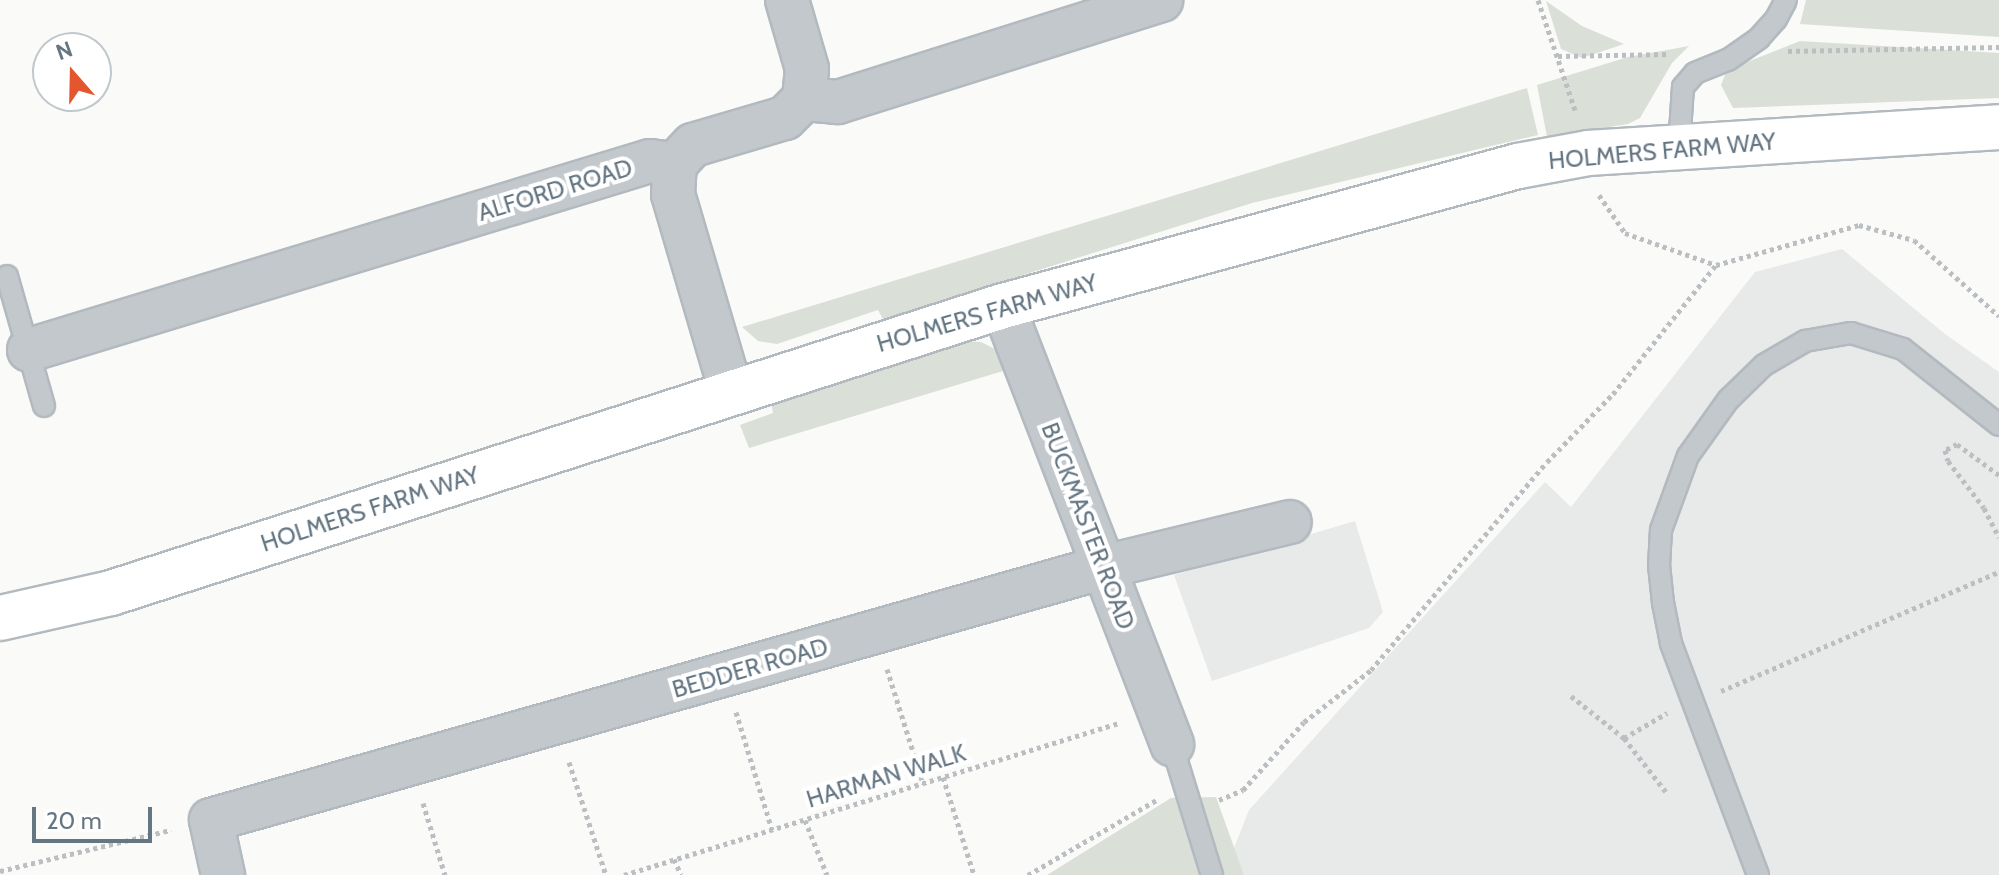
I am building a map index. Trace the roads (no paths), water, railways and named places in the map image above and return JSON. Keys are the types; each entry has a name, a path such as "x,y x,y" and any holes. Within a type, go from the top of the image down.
{"street":[{"path":"731,391 673,194 675,164 693,145 785,118 804,99 807,69 787,0"},
{"path":"804,99 838,102 1161,0"},
{"name":"HOLMERS FARM WAY","path":"0,618 111,593 1003,306 1518,166 1588,153 1999,127"},
{"name":"ALFORD ROAD","path":"29,350 650,161 675,164"},
{"name":"BUCKMASTER ROAD","path":"1003,306 1165,728"},
{"name":"BEDDER ROAD","path":"223,875 211,820 1104,567 1290,522"}],"lane":[{"path":"1679,147 1683,87 1695,73 1728,60 1759,38 1776,19 1786,0"},
{"path":"7,276 44,406"},
{"path":"1758,875 1671,643 1666,617 1659,567 1661,530 1688,456 1728,400 1764,365 1805,341 1851,333 1903,349 1999,425"},
{"path":"1165,728 1212,875"}]}
